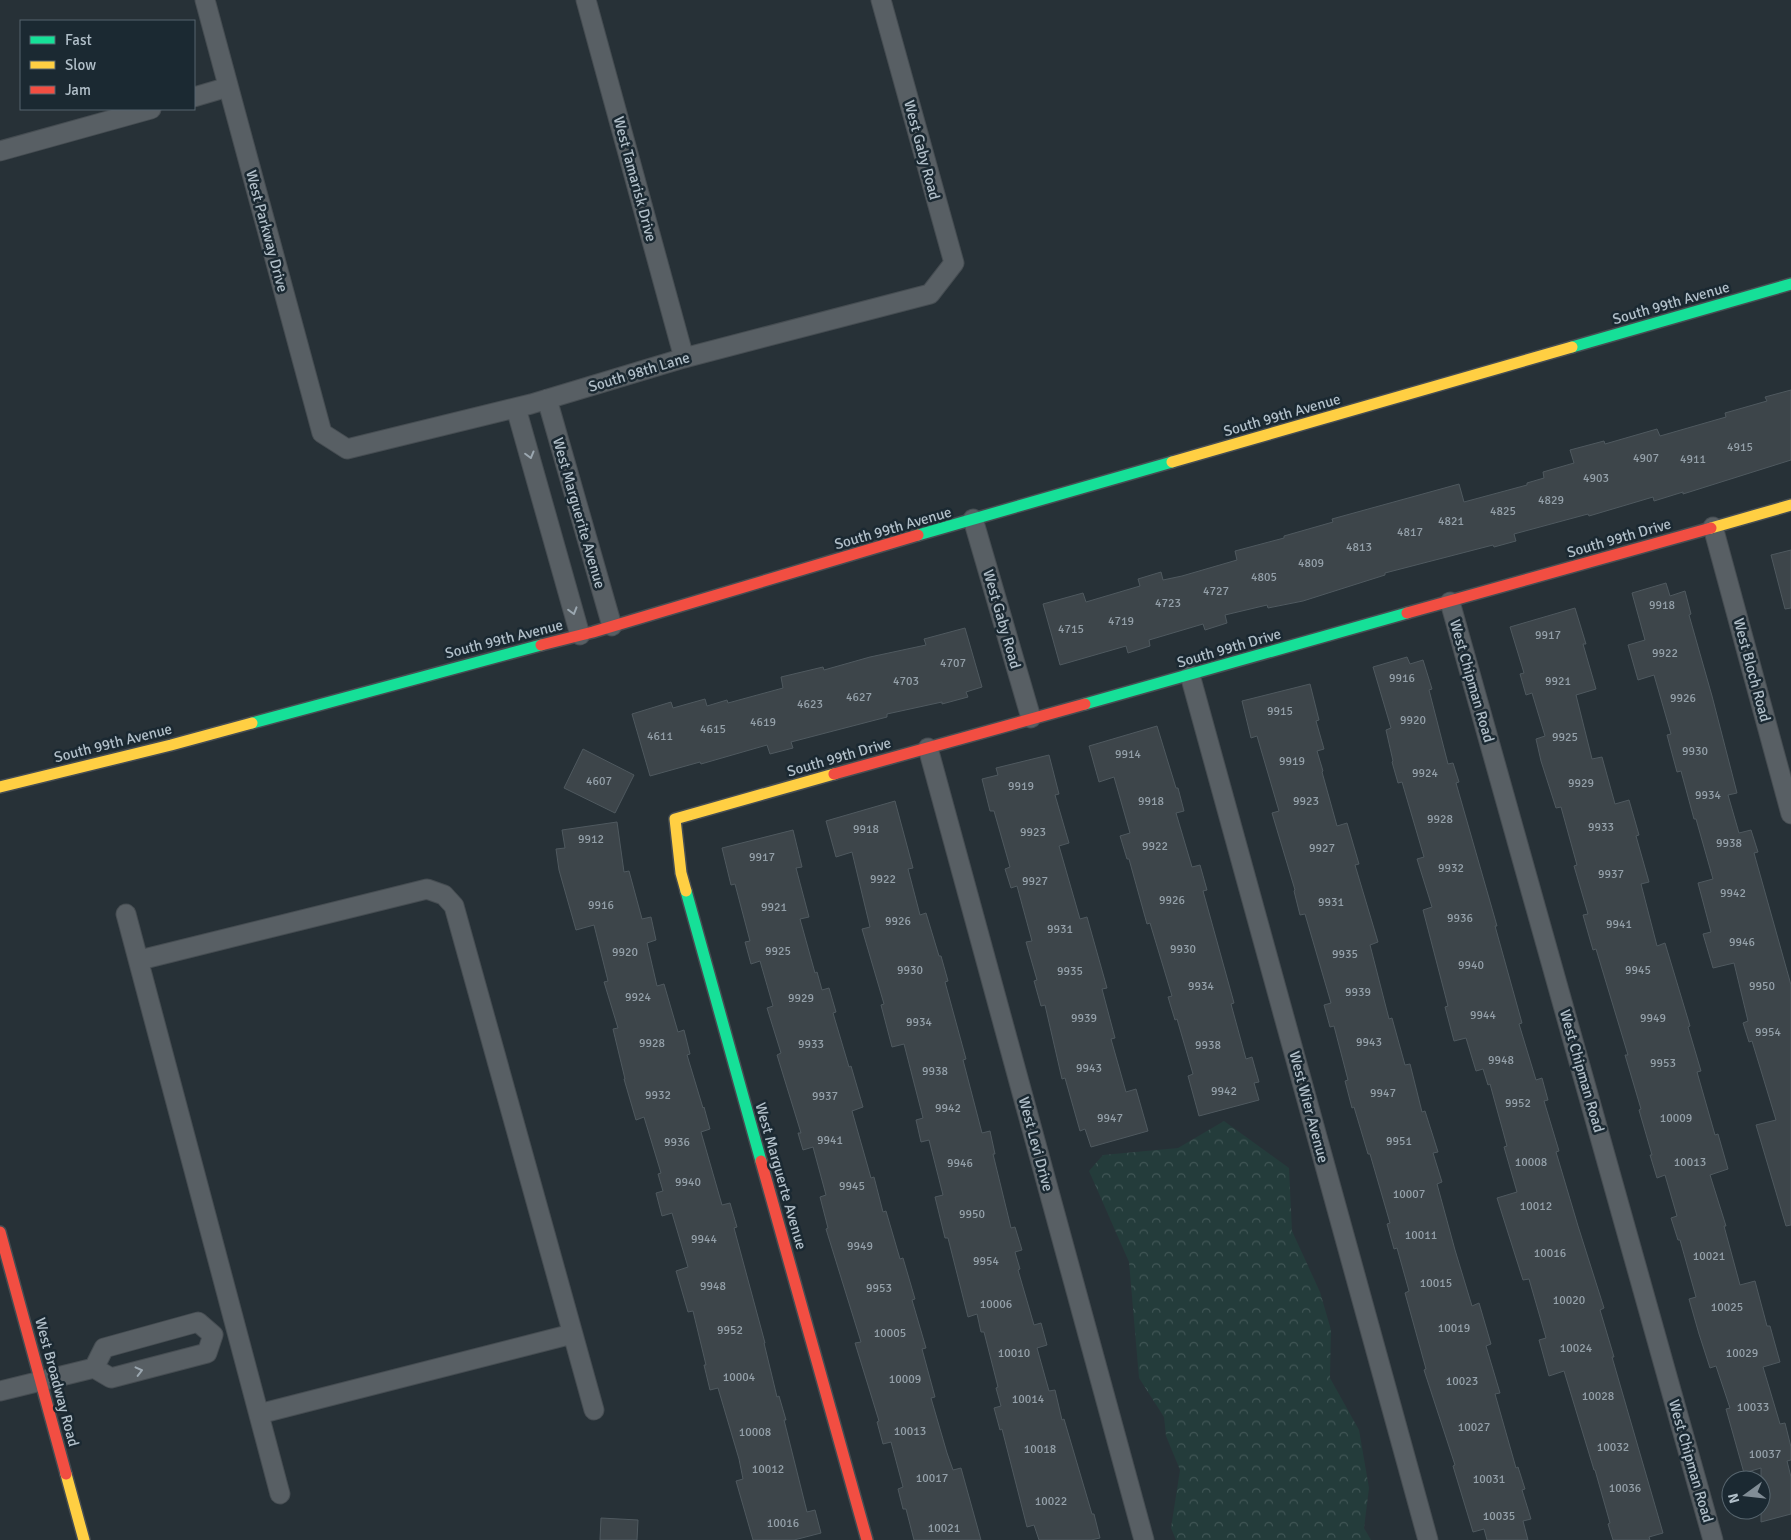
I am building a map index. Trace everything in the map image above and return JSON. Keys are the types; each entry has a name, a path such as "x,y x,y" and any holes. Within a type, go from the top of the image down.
{"main road":[{"name":"South 99th Avenue","path":"0,787 171,745 458,666 580,635 973,519 1791,284"},
{"name":"South 99th Drive","path":"675,819 1791,505"},
{"name":"West Marguerte Avenue","path":"675,819 681,873 867,1540"},
{"name":"West Broadway Road","path":"0,1232 84,1540"}],"street":[{"name":"West Parkway Drive","path":"204,0 322,433 347,449"},
{"name":"West Tamarisk Drive","path":"586,0 684,358"},
{"name":"West Gaby Road","path":"881,0 954,263 930,294"},
{"path":"195,97 228,87"},
{"path":"0,151 147,110"},
{"name":"South 98th Lane","path":"347,449 516,408 684,358 930,294"},
{"name":"West Marguerite Avenue","path":"547,399 612,626"},
{"name":"West Marguerite Avenue","path":"516,408 580,635"},
{"name":"West Gaby Road","path":"973,519 1031,718"},
{"name":"West Bloch Road","path":"1712,527 1791,814"},
{"name":"West Chipman Road","path":"1450,602 1713,1540"},
{"name":"West Wier Avenue","path":"1190,675 1428,1540"},
{"name":"West Levi Drive","path":"928,748 1144,1540"},
{"path":"140,960 427,889 444,895 454,906 594,1410"},
{"path":"126,914 140,960 280,1494"},
{"path":"94,1368 104,1348 198,1322 214,1335"},
{"path":"214,1335 237,1329"},
{"path":"259,1414 572,1334"},
{"path":"0,1391 94,1368 111,1378 207,1353 214,1335"}],"green space":[{"path":"1224,1121 1289,1168 1292,1231 1320,1292 1331,1330 1330,1378 1359,1430 1369,1488 1364,1528 1371,1540 1176,1540 1171,1528 1180,1470 1166,1436 1164,1417 1139,1378 1129,1262 1089,1171 1103,1155 1178,1148"}],"building":[{"path":"1791,390 1791,460 1683,494 1683,492 1654,501 1653,497 1589,516 1588,514 1514,534 1516,541 1494,547 1493,545 1385,573 1385,575 1303,601 1268,608 1267,605 1225,615 1227,623 1205,630 1203,624 1149,640 1150,646 1128,653 1126,646 1060,665 1043,604 1083,593 1086,602 1140,586 1138,579 1161,572 1163,580 1182,576 1237,560 1235,551 1333,522 1332,519 1459,484 1464,502 1527,485 1527,483 1544,478 1543,472 1574,463 1570,450 1604,441 1605,444 1657,429 1660,436 1726,417 1725,413 1767,401 1765,397"},
{"path":"1791,550 1791,608 1785,609 1771,555"},
{"path":"1666,583 1670,596 1685,591 1691,614 1689,615 1737,793 1728,795 1739,833 1751,830 1758,852 1754,853 1791,985 1791,1225 1786,1226 1756,1125 1776,1120 1752,1041 1749,1042 1743,1023 1748,1021 1734,963 1713,968 1703,934 1711,932 1698,883 1713,879 1681,771 1677,772 1667,735 1671,734 1654,675 1638,680 1628,645 1645,640 1632,593"},
{"path":"1575,608 1586,644 1583,644 1596,689 1576,695 1592,759 1602,757 1615,804 1629,800 1639,835 1636,836 1649,882 1641,884 1657,946 1665,943 1690,1026 1688,1027 1701,1071 1697,1072 1715,1135 1718,1134 1728,1169 1710,1175 1726,1226 1724,1226 1740,1285 1755,1281 1767,1326 1770,1326 1780,1362 1763,1367 1780,1424 1785,1423 1791,1447 1791,1460 1787,1461 1791,1477 1791,1514 1771,1519 1771,1470 1761,1470 1761,1468 1743,1470 1726,1409 1730,1408 1716,1366 1710,1368 1699,1334 1689,1299 1696,1297 1680,1240 1678,1240 1671,1218 1677,1216 1665,1175 1657,1178 1650,1155 1652,1155 1639,1110 1641,1109 1625,1055 1628,1055 1596,949 1593,950 1583,915 1588,914 1574,866 1577,865 1561,807 1556,808 1541,761 1536,739 1545,736 1532,693 1526,695 1520,674 1524,673 1510,627"},
{"path":"965,628 982,687 966,692 968,697 942,704 942,702 887,714 887,717 791,742 793,748 770,754 767,745 650,776 632,714 671,702 673,708 705,699 707,706 727,700 728,703 783,688 781,677 823,667 824,670 870,657 926,645 924,639"},
{"path":"1407,657 1410,664 1423,660 1432,689 1429,690 1448,764 1453,763 1459,782 1456,783 1497,926 1495,926 1522,1023 1519,1024 1536,1080 1542,1078 1548,1100 1544,1101 1559,1151 1556,1152 1604,1308 1600,1310 1614,1357 1612,1357 1663,1533 1649,1537 1650,1540 1613,1540 1595,1470 1564,1371 1549,1376 1539,1340 1546,1338 1529,1279 1523,1280 1497,1198 1517,1192 1504,1147 1507,1146 1490,1084 1488,1085 1483,1069 1476,1071 1466,1038 1454,1041 1445,1007 1448,1006 1423,910 1432,907 1417,859 1424,857 1402,782 1398,783 1392,762 1386,730 1391,728 1373,667"},
{"path":"1310,684 1319,720 1316,721 1324,749 1317,751 1337,826 1347,823 1359,864 1355,865 1378,942 1370,945 1389,1019 1392,1018 1405,1065 1410,1064 1422,1112 1425,1111 1438,1152 1433,1153 1442,1182 1437,1184 1455,1250 1472,1306 1479,1303 1491,1344 1486,1346 1500,1393 1495,1394 1516,1468 1518,1467 1525,1489 1522,1490 1531,1519 1523,1521 1528,1540 1487,1540 1484,1529 1473,1532 1453,1466 1455,1465 1424,1370 1426,1369 1405,1293 1409,1291 1397,1248 1394,1249 1387,1224 1390,1223 1370,1154 1368,1154 1354,1107 1352,1108 1345,1081 1348,1080 1334,1026 1330,1027 1324,1005 1331,1003 1305,914 1300,915 1295,890 1272,813 1279,811 1257,736 1251,738 1242,701"},
{"path":"1157,726 1184,811 1176,813 1192,867 1200,865 1207,890 1203,891 1234,1003 1231,1004 1246,1059 1252,1057 1259,1082 1254,1083 1259,1100 1199,1116 1188,1076 1193,1074 1177,1019 1175,1020 1168,997 1172,996 1150,923 1147,924 1129,859 1127,859 1120,836 1130,833 1114,777 1099,782 1089,746"},
{"path":"583,749 634,775 615,813 564,788"},
{"path":"1049,755 1059,794 1055,795 1069,843 1059,846 1080,919 1087,917 1107,988 1102,989 1115,1038 1111,1039 1126,1092 1136,1089 1148,1131 1091,1147 1085,1129 1080,1131 1065,1078 1062,1079 1045,1005 1041,1006 1034,981 1037,980 1026,942 1032,941 1017,886 1011,888 1005,869 1010,867 994,811 990,811 982,779 998,775 996,768"},
{"path":"895,801 913,868 908,869 920,915 926,913 939,956 941,956 948,981 945,982 966,1059 963,1060 982,1133 990,1131 995,1154 993,1154 1011,1228 1015,1227 1022,1250 1015,1252 1020,1269 1018,1270 1034,1325 1041,1323 1047,1345 1037,1348 1049,1391 1055,1390 1062,1420 1064,1419 1100,1538 1091,1540 1039,1540 1034,1525 1027,1527 1002,1429 1000,1430 994,1408 1001,1406 984,1332 981,1332 977,1314 968,1317 948,1238 945,1238 935,1197 943,1195 929,1140 921,1142 916,1120 923,1118 904,1044 892,1047 881,1005 884,1004 862,929 870,927 852,852 836,857 826,821"},
{"path":"617,822 624,872 629,871 642,919 651,917 656,940 647,943 657,986 664,984 678,1032 684,1030 690,1054 687,1055 710,1129 701,1132 722,1205 730,1203 737,1227 734,1228 765,1343 777,1397 779,1396 786,1420 784,1420 807,1512 815,1510 821,1533 794,1540 753,1540 736,1481 743,1479 739,1459 718,1388 710,1390 693,1311 688,1312 676,1271 688,1267 672,1213 662,1216 656,1193 663,1191 658,1174 661,1173 644,1117 636,1120 624,1079 613,1029 618,1028 604,982 608,981 594,925 576,930 559,870 556,849 565,848 562,830"},
{"path":"793,830 802,867 796,868 809,917 800,919 815,973 817,972 822,990 829,988 836,1012 833,1013 863,1107 852,1111 871,1178 874,1177 883,1212 886,1211 900,1259 903,1258 915,1299 912,1300 926,1348 922,1349 935,1397 931,1398 947,1453 953,1470 961,1468 981,1540 914,1540 906,1509 903,1509 898,1489 903,1487 891,1442 883,1444 877,1422 879,1421 855,1343 861,1342 826,1229 828,1228 820,1197 826,1195 813,1147 803,1150 798,1133 801,1133 777,1055 781,1053 767,1008 773,1006 760,961 751,964 745,942 750,941 735,884 731,885 722,848"},
{"path":"601,1518 638,1520 637,1540 600,1540"}],"traffic: fast":[{"path":"1572,347 1791,284"},
{"path":"918,535 1172,462"},
{"path":"1085,704 1407,613"},
{"path":"252,723 541,645"},
{"path":"686,891 761,1161"}],"traffic: slow":[{"path":"1172,462 1572,347"},
{"path":"1711,528 1791,505"},
{"path":"0,787 252,723"},
{"path":"686,891 681,873 675,819 834,774"},
{"path":"66,1474 84,1540"}],"traffic: jam":[{"path":"1407,613 1711,528"},
{"path":"541,645 593,632 918,535"},
{"path":"834,774 1085,704"},
{"path":"761,1161 867,1540"},
{"path":"0,1232 66,1474"}]}
